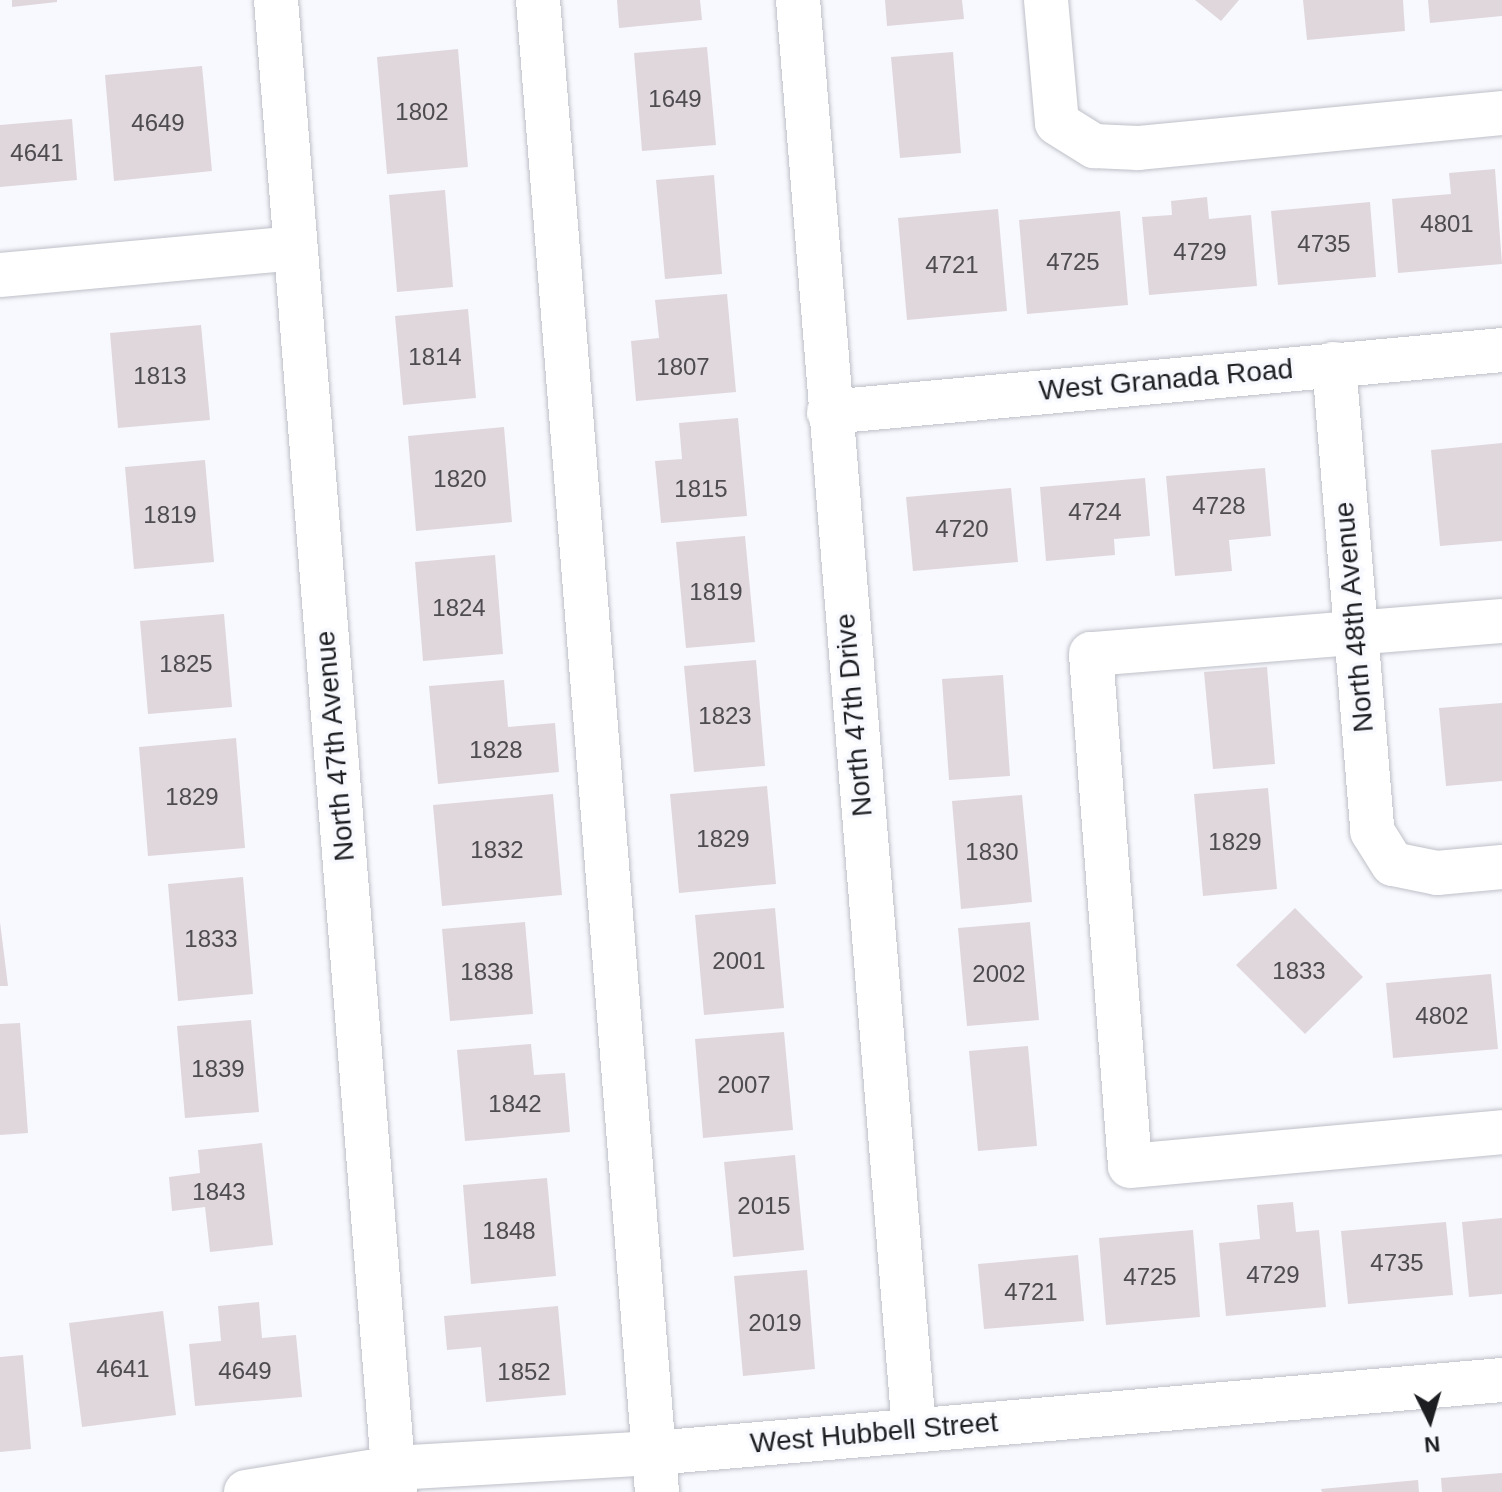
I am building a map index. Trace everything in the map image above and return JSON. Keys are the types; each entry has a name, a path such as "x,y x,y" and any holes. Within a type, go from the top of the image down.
{"street":[{"name":"North 47th Avenue","path":"276,0 395,1480"},
{"path":"538,0 656,1473"},
{"name":"North 47th Drive","path":"798,0 829,412 914,1429"},
{"path":"1046,0 1057,123 1094,146 1138,148 1502,113"},
{"path":"0,275 294,248"},
{"name":"West Granada Road","path":"829,412 1502,350"},
{"name":"North 48th Avenue","path":"1334,364 1372,831 1393,864 1437,873 1502,867"},
{"path":"1502,621 1091,654 1130,1166 1502,1132"},
{"name":"West Hubbell Street","path":"246,1492 395,1480 656,1473 914,1429 1502,1380"}],"building":[{"path":"12,0 57,0 57,2 12,7"},
{"path":"617,0 700,0 702,20 619,28"},
{"path":"885,0 962,0 964,19 887,26"},
{"path":"1195,0 1239,0 1221,21"},
{"path":"1303,0 1403,0 1405,31 1307,40"},
{"path":"1428,0 1502,0 1502,16 1430,23"},
{"path":"707,47 716,145 642,151 634,53"},
{"path":"458,49 468,167 387,174 377,57"},
{"path":"953,52 961,153 900,158 891,57"},
{"path":"202,66 212,171 114,181 105,75"},
{"path":"72,119 77,180 0,187 0,125"},
{"path":"1495,169 1502,264 1398,273 1392,199 1451,194 1449,173"},
{"path":"714,175 722,274 665,279 656,180"},
{"path":"445,190 453,287 397,292 389,195"},
{"path":"1207,197 1209,219 1251,215 1257,286 1149,295 1142,217 1172,215 1171,201"},
{"path":"1370,202 1376,277 1278,285 1271,211"},
{"path":"998,209 1007,311 907,320 898,218"},
{"path":"1120,211 1128,305 1027,314 1019,220"},
{"path":"727,294 736,392 636,401 631,341 659,338 655,300"},
{"path":"468,309 476,398 403,405 395,316"},
{"path":"201,325 210,420 118,428 110,333"},
{"path":"738,418 747,516 661,523 655,461 682,459 679,423"},
{"path":"504,427 512,522 416,531 408,436"},
{"path":"1502,443 1502,541 1440,546 1431,450"},
{"path":"205,460 214,562 134,569 125,467"},
{"path":"1265,468 1271,536 1229,540 1232,571 1175,576 1166,476"},
{"path":"1145,478 1150,536 1114,539 1115,555 1046,561 1040,487"},
{"path":"1011,488 1018,562 913,571 906,497"},
{"path":"745,536 755,642 686,648 676,542"},
{"path":"495,555 503,654 423,661 415,562"},
{"path":"224,614 232,707 148,714 140,621"},
{"path":"756,660 765,766 694,772 684,666"},
{"path":"1267,667 1275,764 1213,769 1204,672"},
{"path":"1003,675 1010,776 949,780 942,679"},
{"path":"504,680 508,727 555,723 559,772 438,784 429,686"},
{"path":"1502,703 1502,781 1446,786 1439,708"},
{"path":"236,738 245,848 148,856 139,747"},
{"path":"767,786 776,884 679,893 670,794"},
{"path":"1268,788 1277,889 1203,896 1194,794"},
{"path":"553,794 562,895 442,906 433,805"},
{"path":"1022,795 1032,902 961,909 952,801"},
{"path":"243,877 253,994 178,1001 168,884"},
{"path":"775,908 784,1008 704,1015 695,915"},
{"path":"1295,908 1363,977 1305,1034 1236,965"},
{"path":"0,922 8,986 0,986"},
{"path":"525,922 533,1014 450,1021 442,929"},
{"path":"1030,922 1039,1020 967,1026 958,928"},
{"path":"1491,974 1498,1049 1393,1058 1386,983"},
{"path":"251,1020 259,1112 185,1118 177,1026"},
{"path":"20,1023 28,1133 0,1135 0,1024"},
{"path":"784,1032 793,1130 703,1138 695,1039"},
{"path":"531,1044 534,1075 565,1073 570,1132 465,1141 457,1050"},
{"path":"1028,1046 1037,1146 978,1151 969,1051"},
{"path":"262,1143 273,1245 210,1252 205,1207 172,1211 169,1177 200,1173 198,1150"},
{"path":"795,1155 804,1250 733,1257 724,1162"},
{"path":"547,1178 556,1276 471,1284 463,1185"},
{"path":"1293,1202 1296,1232 1319,1230 1326,1307 1226,1316 1219,1243 1260,1239 1257,1205"},
{"path":"1502,1218 1502,1294 1469,1297 1462,1222"},
{"path":"1446,1222 1453,1295 1348,1304 1341,1231"},
{"path":"1193,1230 1200,1317 1106,1325 1099,1238"},
{"path":"1078,1255 1084,1321 984,1329 978,1264"},
{"path":"807,1270 815,1369 743,1376 734,1276"},
{"path":"259,1302 262,1338 296,1335 302,1397 195,1406 189,1344 221,1341 218,1306"},
{"path":"558,1306 566,1395 486,1402 481,1347 447,1350 444,1316"},
{"path":"163,1311 176,1415 82,1427 69,1323"},
{"path":"23,1355 31,1449 0,1452 0,1357"},
{"path":"1502,1473 1502,1492 1442,1492 1441,1478"},
{"path":"1418,1480 1419,1492 1322,1492 1321,1489"}]}
